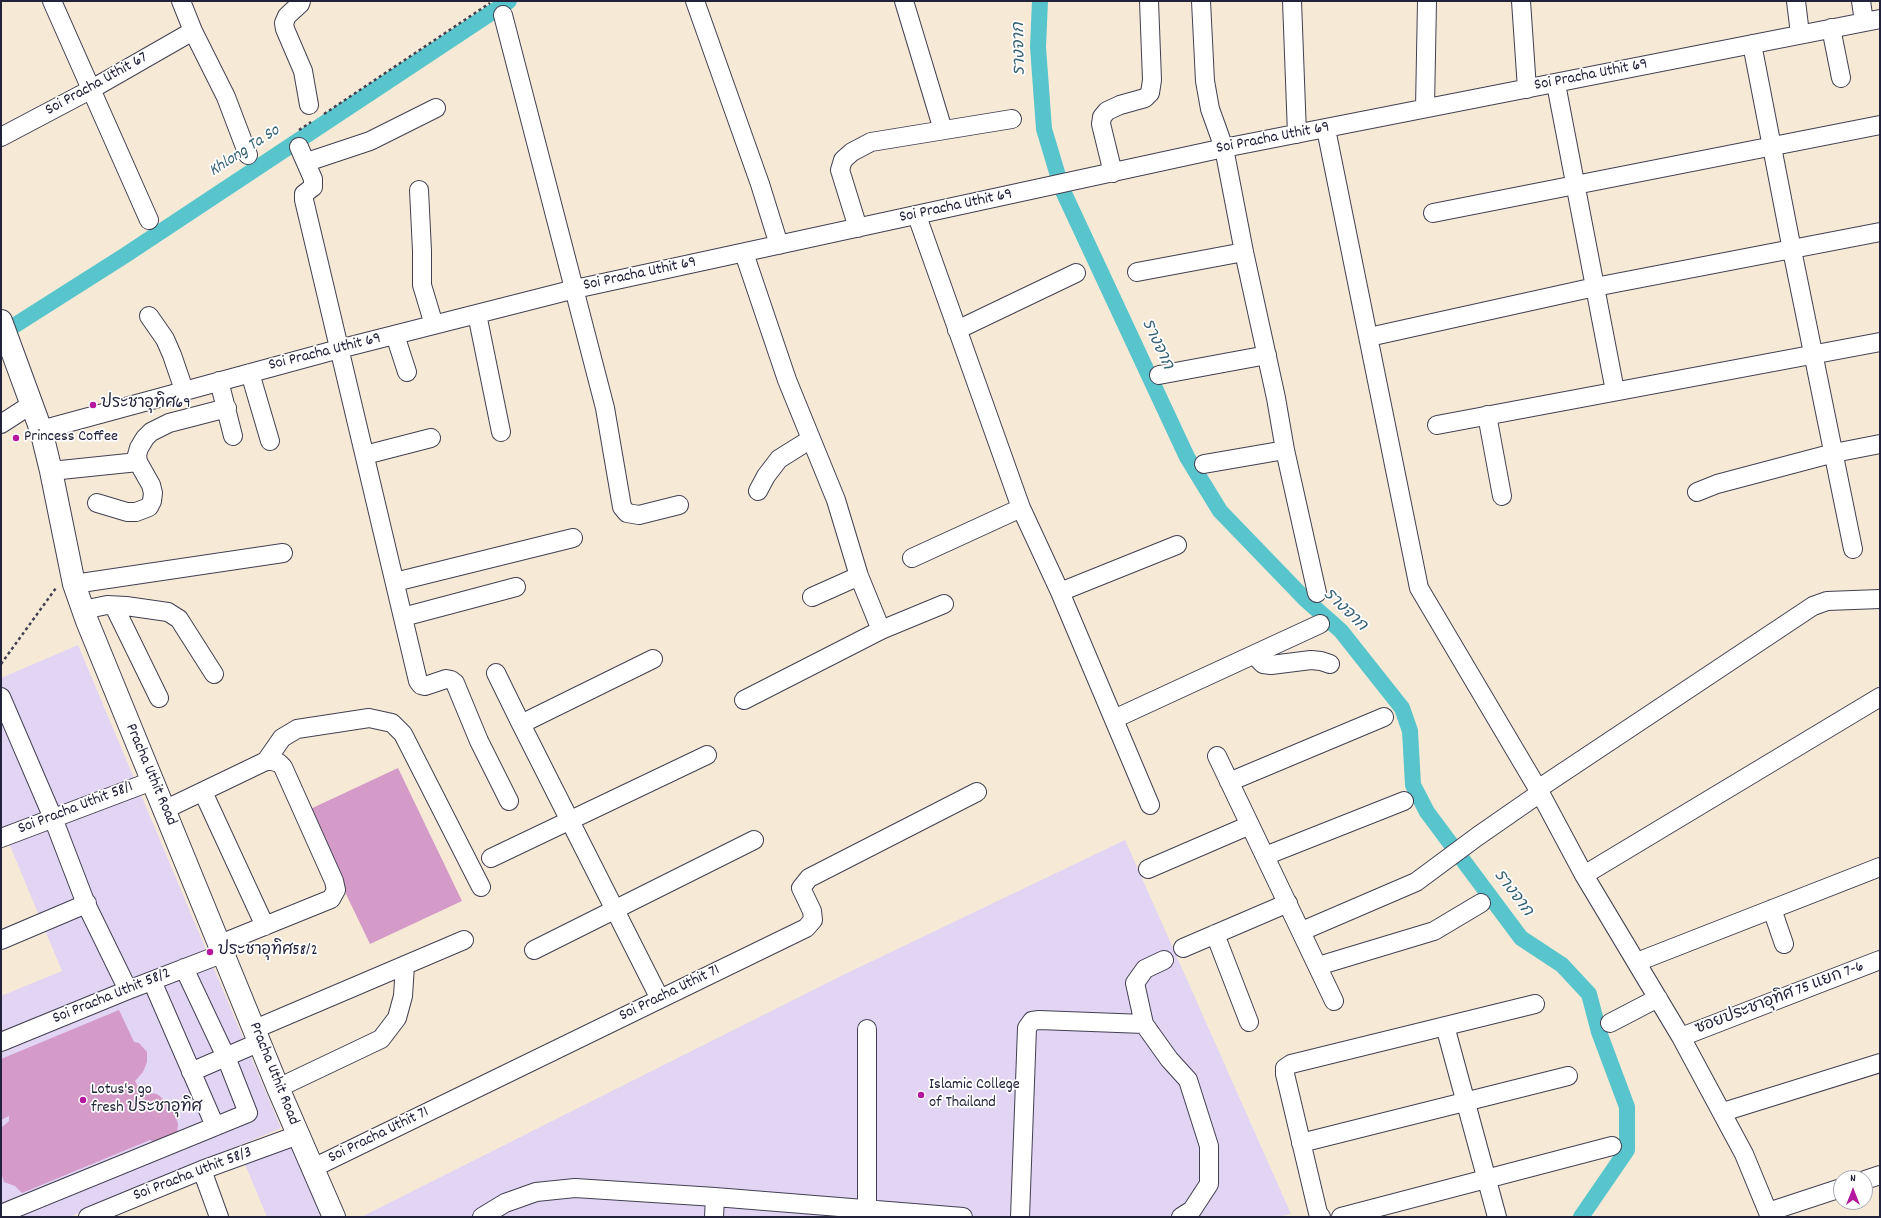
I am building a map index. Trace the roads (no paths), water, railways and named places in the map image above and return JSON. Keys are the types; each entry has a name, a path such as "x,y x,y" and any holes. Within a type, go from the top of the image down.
{"main road":[{"name":"Pracha Uthit Road","path":"1,321 41,430 52,471 73,578 104,665 258,1035 278,1088 334,1217"}],"street":[{"path":"52,1 90,90 149,220"},
{"path":"181,1 193,31 226,97 248,155"},
{"path":"301,1 300,4 287,16 284,23 285,29 303,70 309,104"},
{"path":"695,1 760,184 779,245"},
{"path":"904,1 943,130"},
{"path":"1113,172 1101,124 1102,117 1107,111 1120,105 1145,98 1150,93 1152,80 1149,1"},
{"path":"1201,1 1205,81 1210,109 1224,148 1285,450 1317,592"},
{"path":"1292,1 1297,134"},
{"path":"1425,108 1427,1"},
{"path":"1521,1 1527,89"},
{"path":"1796,1 1800,34"},
{"path":"1861,1 1872,20"},
{"path":"498,8 575,289 605,408 622,507 628,513 639,514 679,505"},
{"name":"Soi Pracha Uthit 69","path":"41,430 339,349 575,289 917,216 1224,148 1326,129 1425,108 1556,84 1872,20"},
{"path":"1831,28 1841,78"},
{"name":"Soi Pracha Uthit 67","path":"1,138 90,90 193,31"},
{"path":"1752,44 1771,146 1853,548"},
{"path":"1556,84 1615,391"},
{"path":"436,108 370,141 301,147 314,182 311,189 304,194 304,200 418,681 421,685 425,686 446,679 455,683 479,741 509,801"},
{"path":"858,228 840,170 843,160 852,152 870,142 1012,120"},
{"path":"1433,214 1771,146 1880,126"},
{"path":"1326,129 1419,588 1539,791 1584,874 1637,962 1723,1112 1744,1154 1769,1214 1833,1191"},
{"path":"419,190 422,285 434,326"},
{"path":"917,216 1021,508 1060,592 1150,805"},
{"path":"1369,337 1595,287 1880,232"},
{"path":"1137,272 1244,252"},
{"path":"744,253 787,380 836,500 859,576 881,630"},
{"path":"957,330 1076,273"},
{"path":"477,314 501,432"},
{"path":"149,316 170,349 184,390"},
{"path":"395,335 407,372"},
{"path":"1437,425 1880,342"},
{"path":"1159,375 1267,355"},
{"path":"250,373 270,441"},
{"path":"219,381 233,436"},
{"path":"1,424 32,404"},
{"path":"97,503 127,512 136,512 149,507 152,501 153,493 151,485 138,462 137,455 141,443 155,430 174,421 226,408"},
{"path":"1487,415 1502,496"},
{"path":"365,454 430,438"},
{"path":"758,491 766,476 779,459 811,439"},
{"path":"1697,492 1717,484 1834,453 1880,444"},
{"path":"1204,464 1285,450"},
{"path":"52,471 138,462"},
{"path":"912,558 1021,508"},
{"path":"395,582 573,538"},
{"path":"1060,592 1176,545"},
{"path":"73,578 283,553"},
{"path":"812,597 859,576"},
{"path":"403,617 516,587"},
{"path":"1302,931 1416,882 1539,791 1813,606 1827,601 1880,599"},
{"path":"744,700 881,630 944,604"},
{"path":"84,610 107,605 168,612 179,619 214,674"},
{"path":"114,606 158,698"},
{"path":"1114,719 1320,624"},
{"path":"1254,655 1263,664 1271,665 1311,660 1321,660 1330,664"},
{"path":"522,724 653,659"},
{"path":"496,673 660,999"},
{"path":"1,697 52,818 86,904 128,990"},
{"path":"1584,874 1880,697"},
{"path":"1229,782 1384,717"},
{"path":"164,810 266,761 282,738 297,728 369,718 392,723 403,734 481,887"},
{"path":"491,858 707,755"},
{"path":"1217,756 1302,931 1334,1001"},
{"name":"Soi Pracha Uthit 58/2","path":"1,1042 184,968 265,926 331,899 336,888 284,767 275,762 266,761"},
{"name":"Soi Pracha Uthit 58/1","path":"1,838 152,781"},
{"path":"203,792 265,926"},
{"name":"Soi Pracha Uthit 71","path":"313,1168 806,928 813,920 812,911 801,888 809,878 977,792"},
{"path":"1265,856 1404,801"},
{"path":"1148,869 1250,825"},
{"path":"534,950 754,840"},
{"path":"1637,962 1880,867"},
{"path":"1183,948 1288,903"},
{"path":"1318,966 1434,931 1481,903"},
{"path":"1,940 86,904"},
{"path":"1772,909 1784,944"},
{"path":"1215,934 1249,1022"},
{"path":"191,1072 226,1057 258,1035 405,965 464,940"},
{"path":"1164,960 1145,969 1135,983 1144,1024 1169,1059 1188,1080 1208,1146 1208,1184 1192,1210 1181,1217"},
{"name":"ซอยประชาอุทิศ 75 แยก 7-6","path":"1680,1036 1880,960"},
{"path":"278,1088 381,1039 396,1018 403,996 405,965"},
{"path":"1,1214 248,1113 226,1057 184,968"},
{"path":"152,981 215,1126"},
{"path":"1610,1023 1658,998"},
{"path":"1321,1217 1318,1213 1301,1143 1285,1074 1285,1068 1291,1064 1535,1004"},
{"path":"1020,1217 1027,1028 1032,1021 1038,1020 1144,1024"},
{"path":"1445,1026 1497,1217"},
{"path":"866,1028 866,1210"},
{"path":"1723,1112 1880,1063"},
{"path":"1301,1143 1568,1076"},
{"name":"Soi Pracha Uthit 58/3","path":"88,1217 202,1170 298,1135"},
{"path":"1341,1217 1612,1146"},
{"path":"202,1170 219,1217"},
{"path":"482,1217 505,1203 536,1192 575,1188 715,1197 963,1217"},
{"path":"714,1217 715,1197"}],"waterway":[{"name":"Khlong Ta So","path":"1,334 124,256 509,1"},
{"name":"รางจาก","path":"1040,1 1038,47 1044,129 1062,189 1187,457 1220,511 1305,599 1341,631 1402,708 1410,731 1413,785 1427,812 1521,938 1562,965 1589,994 1599,1032 1627,1107 1627,1150 1581,1217"}],"place":[{"name":"ประชาอุทิศ69","path":"93,405"},
{"name":"Princess Coffee","path":"16,438"},
{"name":"ประชาอุทิศ58/2","path":"210,952"},
{"name":"Islamic College of Thailand","path":"921,1095"},
{"name":"Lotus's go fresh ประชาอุทิศ","path":"83,1100"}]}
